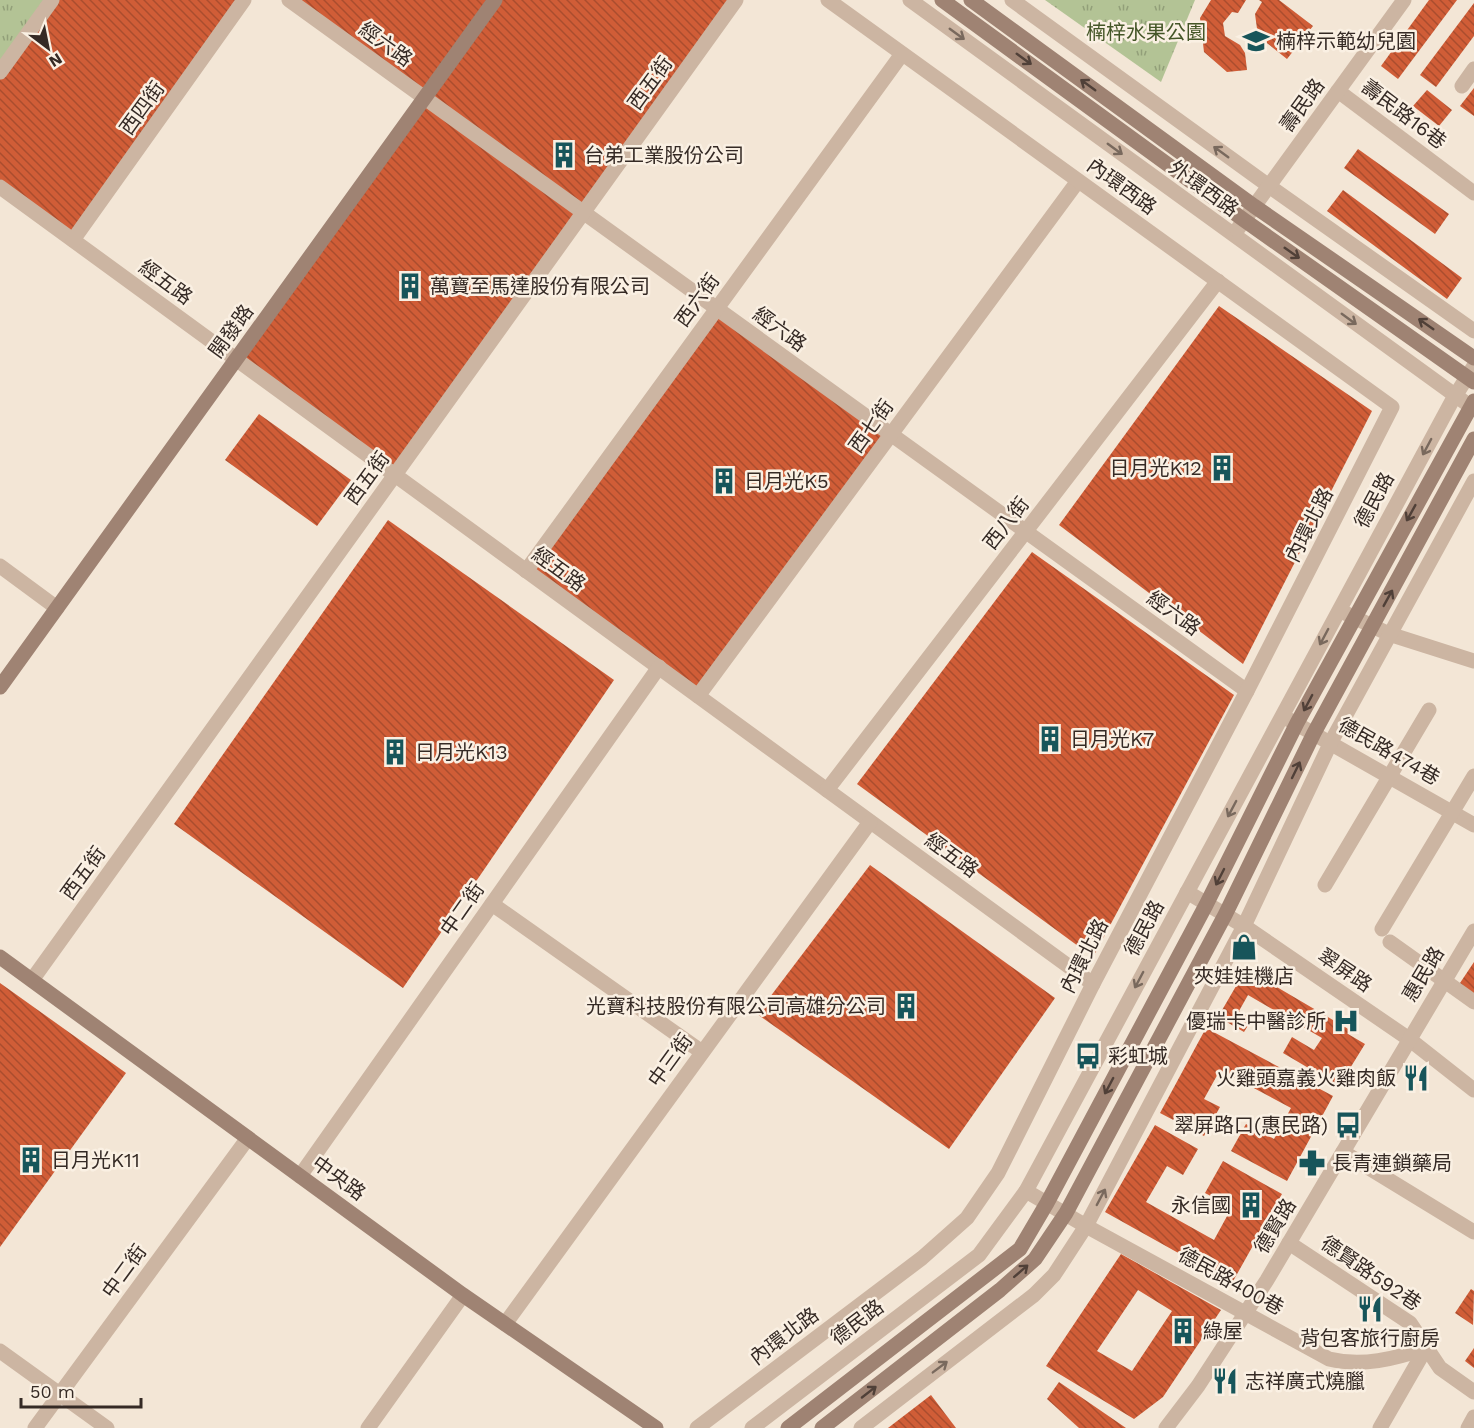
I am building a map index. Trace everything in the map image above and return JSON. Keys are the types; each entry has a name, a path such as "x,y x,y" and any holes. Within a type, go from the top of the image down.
{"street":[{"path":"0,72 52,0"},
{"name":"西四街","path":"73,240 244,0"},
{"name":"經六路","path":"289,0 1247,691"},
{"name":"開發路","path":"0,687 495,0"},
{"name":"西五街","path":"32,980 736,0"},
{"name":"內環西路","path":"828,0 1392,407"},
{"name":"外環西路","path":"910,0 1454,395 1473,406"},
{"name":"外環西路","path":"942,0 1244,220 1472,375"},
{"name":"外環西路","path":"971,0 1254,206 1474,358"},
{"name":"外環西路","path":"1011,0 1474,331"},
{"name":"壽民路","path":"1233,235 1404,0"},
{"name":"西六街","path":"526,571 902,54"},
{"path":"1462,86 1474,69"},
{"name":"壽民路16巷","path":"1338,91 1474,192"},
{"name":"西七街","path":"698,696 1078,181"},
{"name":"經五路","path":"0,187 1093,984"},
{"name":"西八街","path":"827,790 1218,281"},
{"name":"德民路","path":"752,1428 979,1255 1026,1191 1454,395 1472,375"},
{"name":"德民路","path":"788,1428 1020,1249 1047,1203 1206,905 1297,723 1473,406"},
{"name":"內環北路","path":"698,1428 922,1258 967,1218 998,1173 1093,984 1247,691 1392,407"},
{"path":"822,1428 999,1290 1035,1259 1066,1214 1225,915 1314,732 1474,439"},
{"path":"861,1428 1034,1295 1054,1275 1086,1226 1244,926 1331,742 1474,481"},
{"path":"0,566 57,608"},
{"path":"1339,610 1389,634 1474,661"},
{"name":"中二街","path":"300,1176 659,667"},
{"path":"1325,885 1429,710"},
{"name":"德民路474巷","path":"1282,716 1314,732 1474,825"},
{"path":"1474,776 1452,812 1386,936 1474,1002"},
{"name":"中三街","path":"505,1324 870,822"},
{"name":"翠屏路","path":"1187,892 1244,926 1409,1039 1474,1090"},
{"path":"492,904 702,1052"},
{"name":"惠民路","path":"1409,1039 1474,931"},
{"name":"中央路","path":"0,957 505,1324 656,1428"},
{"name":"德賢路","path":"1170,1427 1289,1243 1409,1039"},
{"name":"中二街","path":"35,1428 248,1138"},
{"path":"1343,1152 1474,1232"},
{"name":"德民路400巷","path":"1026,1191 1329,1359 1344,1363 1396,1358 1426,1348"},
{"name":"德賢路592巷","path":"1289,1243 1410,1323 1440,1368 1474,1392"},
{"path":"368,1428 464,1294"},
{"path":"1380,1428 1426,1348"},
{"path":"0,1351 107,1428"},
{"path":"1468,1428 1474,1417"}],"green space":[{"path":"0,0 52,0 0,72"},
{"name":"楠梓水果公園","path":"1045,0 1195,0 1161,82"}],"building":[{"path":"52,0 244,0 73,240 0,187 0,72"},
{"path":"289,0 736,0 395,475 236,359 425,98"},
{"path":"1211,0 1246,0 1238,13 1232,12 1223,23 1225,36 1240,45 1245,53 1247,70 1227,72 1204,52 1200,18"},
{"path":"1259,0 1279,0 1313,26 1287,59 1258,36 1255,14 1262,2"},
{"path":"1429,0 1457,0 1398,79 1381,66"},
{"path":"1474,3 1474,36 1436,87 1420,75"},
{"path":"1474,88 1474,116 1460,106"},
{"path":"1427,90 1452,110 1439,126 1413,106"},
{"path":"1358,149 1449,214 1435,234 1344,168"},
{"path":"1343,190 1462,278 1447,299 1327,211"},
{"name":"日月光K12","path":"1219,306 1372,411 1243,664 1059,525"},
{"name":"日月光K5","path":"717,309 891,434 698,696 526,571"},
{"path":"259,414 351,480 317,526 225,460"},
{"name":"日月光K13","path":"388,520 614,680 403,988 174,824"},
{"name":"日月光K7","path":"1032,552 1234,695 1093,957 857,784"},
{"name":"光寶科技股份有限公司高雄分公司","path":"870,865 1055,998 949,1149 757,1014"},
{"path":"1474,962 1474,998 1458,986"},
{"path":"1246,969 1350,1030 1348,1034 1365,1044 1339,1086 1283,1053 1292,1037 1314,1050 1322,1038 1248,995 1239,1011 1252,1019 1244,1032 1218,1017"},
{"name":"日月光K11","path":"0,983 126,1073 0,1247"},
{"path":"1206,1028 1333,1096 1287,1181 1231,1151 1246,1124 1274,1139 1291,1108 1220,1070 1204,1099 1220,1107 1204,1136 1160,1113"},
{"name":"永信國","path":"1155,1125 1198,1149 1183,1175 1167,1166 1146,1202 1214,1240 1232,1207 1205,1193 1223,1161 1282,1194 1232,1283 1105,1212"},
{"name":"綠屋","path":"1121,1254 1221,1310 1163,1397 1134,1419 1046,1366","holes":["1138,1290 1172,1311 1132,1371 1097,1351"]},
{"path":"1471,1289 1474,1291 1473,1325 1455,1313"},
{"path":"1474,1348 1474,1368 1465,1361"},
{"path":"1059,1382 1126,1428 1079,1428 1047,1399"},
{"path":"931,1395 956,1428 888,1428"}],"place":[{"name":"楠梓示範幼兒園","path":"1256,41"},
{"name":"台弟工業股份公司","path":"564,155"},
{"name":"萬寶至馬達股份有限公司","path":"410,286"},
{"name":"日月光K12","path":"1222,468"},
{"name":"日月光K5","path":"724,481"},
{"name":"日月光K7","path":"1050,739"},
{"name":"日月光K13","path":"395,752"},
{"name":"夾娃娃機店","path":"1244,947"},
{"name":"光寶科技股份有限公司高雄分公司","path":"906,1006"},
{"name":"優瑞卡中醫診所","path":"1346,1021"},
{"name":"彩虹城","path":"1088,1056"},
{"name":"火雞頭嘉義火雞肉飯","path":"1416,1078"},
{"name":"翠屏路口(惠民路)","path":"1348,1125"},
{"name":"日月光K11","path":"31,1160"},
{"name":"長青連鎖藥局","path":"1312,1163"},
{"name":"永信國","path":"1251,1205"},
{"name":"背包客旅行廚房","path":"1370,1309"},
{"name":"綠屋","path":"1183,1331"},
{"name":"志祥廣式燒臘","path":"1225,1381"}]}
